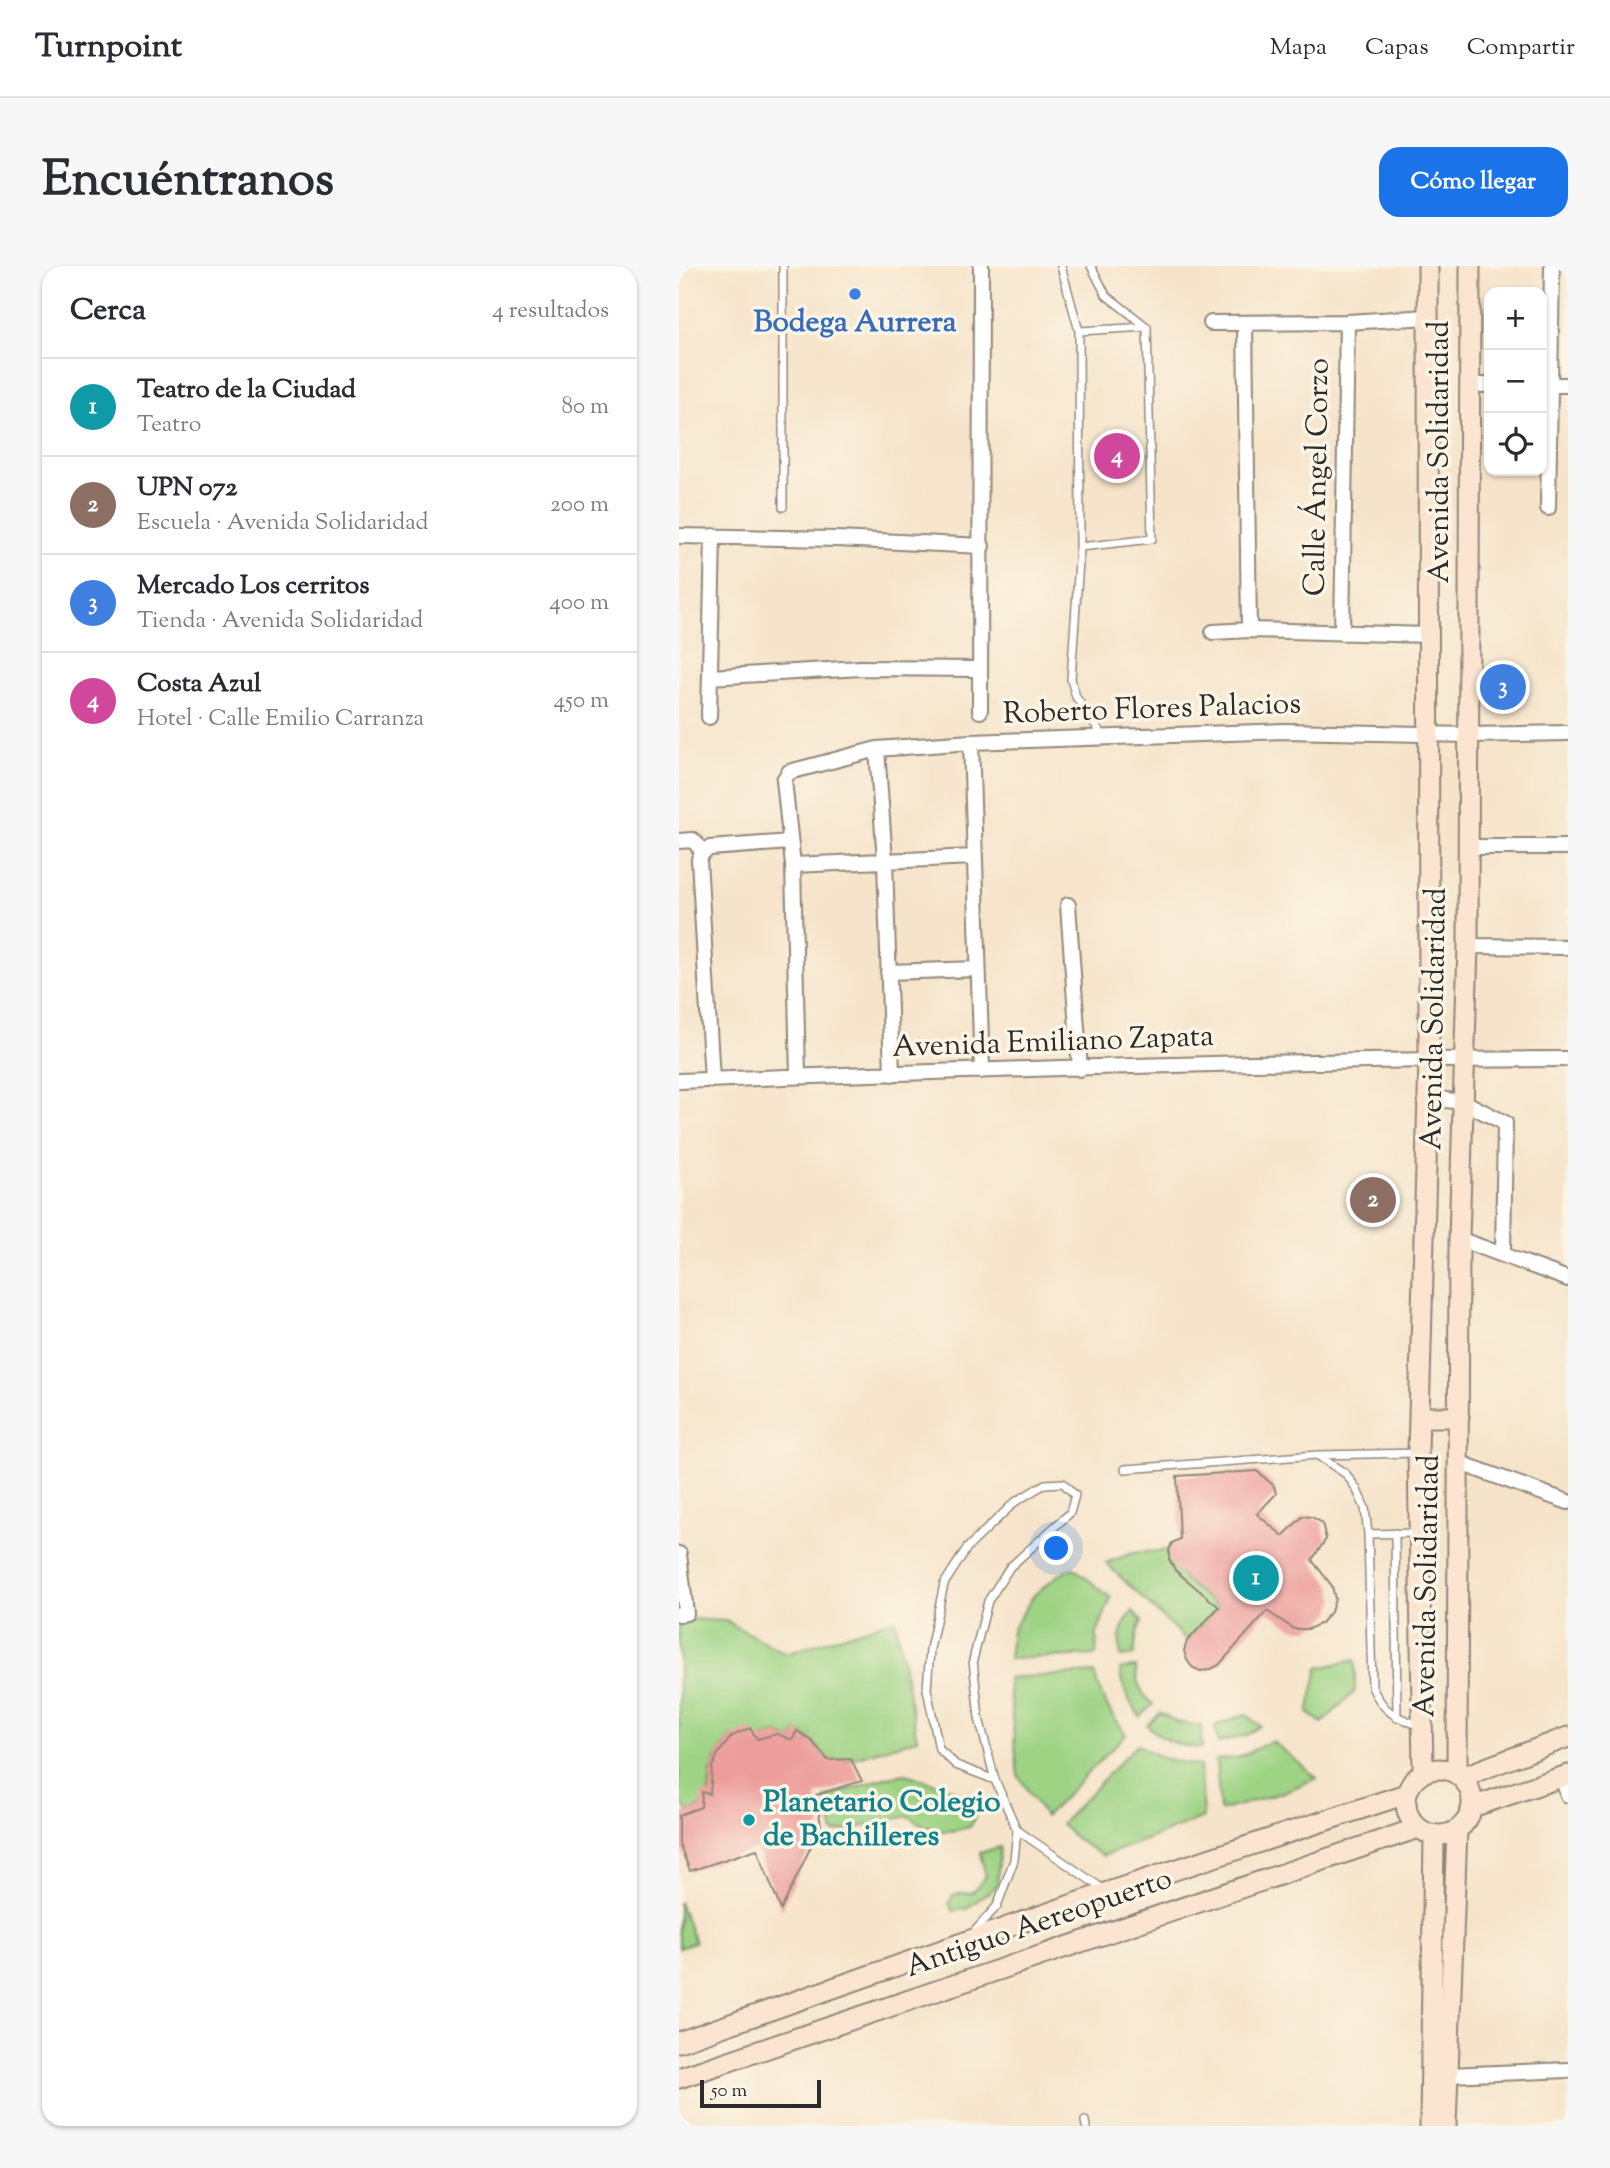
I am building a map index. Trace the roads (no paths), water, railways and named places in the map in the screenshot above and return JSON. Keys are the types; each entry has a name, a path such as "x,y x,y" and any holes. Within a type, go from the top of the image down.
{"main road":[{"name":"Avenida Solidaridad","path":"1423,1772 1418,1453 1429,1059 1428,266"},
{"name":"Avenida Solidaridad","path":"1459,1775 1459,1239 1468,946 1469,735 1480,385 1470,266"},
{"path":"1419,1417 1459,1417"},
{"path":"1459,1775 1568,1737"},
{"path":"1445,1769 1459,1775 1472,1797 1472,1807 1464,1824 1449,1834 1426,1832 1407,1813 1406,1794 1423,1772 1445,1769"},
{"path":"1472,1807 1566,1782"},
{"name":"Antiguo Aereopuerto","path":"679,2042 1108,1892 1406,1794"},
{"path":"1446,2126 1457,1830"},
{"path":"1426,1832 1430,2126"},
{"name":"Antiguo Aereopuerto","path":"679,2078 815,2031 1426,1832"},
{"path":"803,1999 815,2031"}],"street":[{"path":"981,266 981,711"},
{"path":"1547,351 1552,266"},
{"path":"1211,323 1347,322 1429,317"},
{"name":"Calle Ángel Corzo","path":"1342,633 1347,322"},
{"path":"1245,323 1249,631"},
{"path":"1547,385 1568,385"},
{"path":"1546,413 1548,508"},
{"path":"679,536 982,545"},
{"path":"709,717 712,536"},
{"path":"1213,632 1428,635"},
{"path":"710,677 861,668 980,669"},
{"name":"Roberto Flores Palacios","path":"877,749 971,742 1285,731 1429,735 1568,733"},
{"path":"971,742 982,1071"},
{"path":"798,1076 793,865 784,780 789,772 877,749 885,861 892,1074"},
{"path":"679,841 693,840 703,852"},
{"path":"712,1080 699,859 703,852 711,848 790,842"},
{"path":"1468,847 1568,846"},
{"path":"793,865 974,857"},
{"path":"1068,905 1080,1069"},
{"path":"1468,946 1568,947"},
{"path":"888,972 978,969"},
{"name":"Avenida Emiliano Zapata","path":"679,1081 1429,1059 1568,1059"},
{"path":"1428,1098 1464,1102 1505,1124 1503,1255"},
{"path":"1459,1239 1568,1279"},
{"path":"1460,1463 1568,1502"},
{"path":"679,1554 686,1613 679,1614"},
{"path":"1447,2075 1568,2070"}],"lane":[{"path":"783,266 783,507"},
{"path":"1061,266 1079,331 1080,547 1071,679 1076,697 1105,738"},
{"path":"1091,266 1106,295 1147,327"},
{"path":"1079,331 1147,327"},
{"path":"1080,547 1151,539 1147,327"},
{"path":"1125,1469 1317,1455 1418,1453"},
{"path":"1317,1455 1346,1474 1365,1508 1369,1534 1372,1687 1380,1705 1397,1718 1422,1726"},
{"path":"964,1944 997,1906 1014,1860 1017,1830 995,1780 979,1718 973,1660 988,1601 1010,1567 1070,1513 1075,1495 1063,1483 1045,1484 1015,1502 967,1548 944,1584 930,1649 927,1689 939,1749 956,1765 995,1780"},
{"path":"1395,1533 1397,1718"},
{"path":"1369,1534 1420,1533"},
{"path":"1017,1830 1108,1892"}],"place":[{"name":"Bodega Aurrera","path":"855,294"},
{"name":"Costa Azul","path":"1117,456"},
{"name":"Mercado Los cerritos","path":"1503,687"},
{"name":"UPN 072","path":"1373,1200"},
{"name":"Teatro de la Ciudad","path":"1256,1578"},
{"name":"Planetario Colegio de Bachilleres","path":"749,1820"}]}
